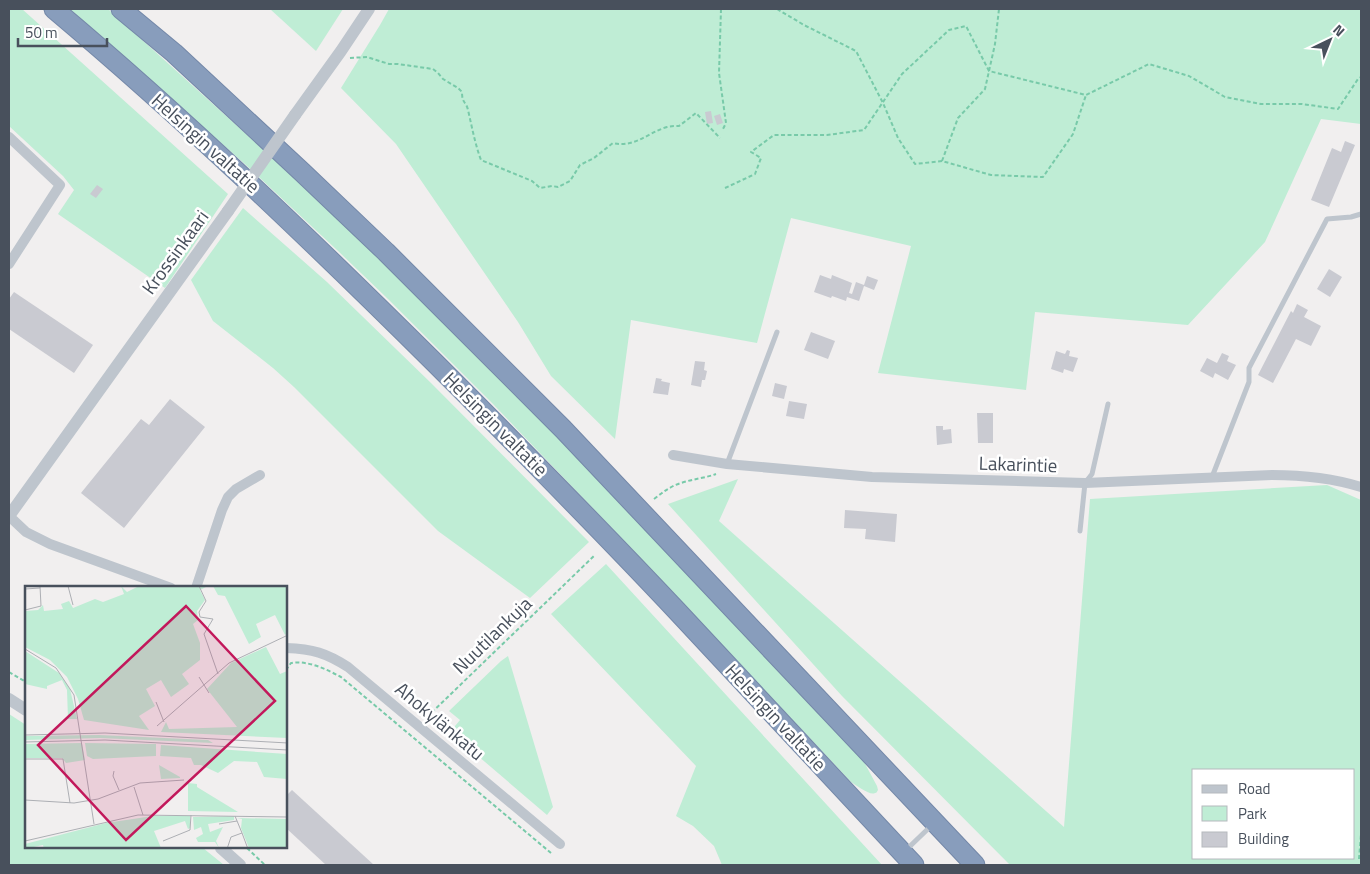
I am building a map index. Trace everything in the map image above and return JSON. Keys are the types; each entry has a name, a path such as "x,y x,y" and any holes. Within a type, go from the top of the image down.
{"highway":[{"name":"Helsingin valtatie","path":"54,9 120,65 276,206 371,299 540,468 682,616 908,859"},
{"path":"121,9 174,53 379,245 563,429 975,865"},
{"path":"132,9 174,53"}],"street":[{"name":"Krossinkaari","path":"9,516 336,59 369,9"},
{"path":"9,137 60,185 9,264"},
{"name":"Lakarintie","path":"673,454 727,464 872,477 1085,483 1272,474 1296,475 1344,482 1361,487"},
{"path":"197,586 228,497 236,489 260,475"},
{"path":"9,516 26,532 50,544 166,586"},
{"name":"Ahokylänkatu","path":"288,648 314,650 348,667 560,844"},
{"path":"9,699 25,709"},
{"path":"222,849 240,865"}],"lane":[{"path":"1212,478 1249,382 1249,368 1327,219 1361,214"},
{"path":"727,464 777,332"},
{"path":"1080,531 1085,483 1092,474 1108,404"},
{"path":"908,859 934,823"}],"path":[{"path":"721,9 719,73 726,123 723,129"},
{"path":"777,9 804,26 856,51 898,138 914,164 942,161 991,175 1043,177 1073,134 1086,95"},
{"path":"942,161 958,118 985,89 995,44 1000,9"},
{"path":"725,188 755,174 761,158 751,152 774,135 827,135 864,130 902,74 949,30 966,26 989,71 1086,95 1149,64 1189,76 1225,96 1261,104 1302,104 1338,109 1361,76"},
{"path":"336,59 367,57 389,64 433,69 438,72 443,79 462,92 462,100 468,107 476,147 481,160 532,181 540,188 552,186 558,188 570,181 580,165 594,158 613,143 621,145 632,143 668,126 679,126 696,113 720,138"},
{"path":"654,499 668,488 681,483 706,478 720,472 727,464"},
{"name":"Nuutilankuja","path":"410,735 595,555"},
{"path":"288,667 291,663 298,662 312,665 341,677 551,853"},
{"path":"9,672 25,681"},
{"path":"1359,858 1361,834"},
{"path":"248,849 265,865"}],"green space":[{"path":"9,9 22,9 228,194 165,288 58,214 74,190 63,176 9,126"},
{"path":"70,9 108,9 353,231 509,386 647,529 863,760 877,786 877,792 870,793 851,782 493,404 388,299 247,166"},
{"path":"270,9 343,9 316,51"},
{"path":"389,9 1361,9 1361,124 1321,119 1265,242 1188,325 1035,312 1026,390 878,373 911,246 791,218 757,343 631,320 615,439 551,376 518,322 396,144 341,88"},
{"path":"243,208 327,282 431,383 589,542 530,598 438,531 294,387 213,321 191,280"},
{"path":"738,479 719,521 1064,827 1090,499 1327,485 1361,500 1361,865 1010,865 842,696 668,504"},
{"path":"606,564 882,865 722,865 714,846 693,826 676,816 696,766 551,614"},
{"path":"508,656 553,807 547,815 450,732 460,720 449,711"},
{"path":"9,714 25,724 25,849 204,849 224,865 9,865"}],"building":[{"path":"711,111 713,123 707,124 705,112"},
{"path":"720,114 723,123 717,125 714,116"},
{"path":"1345,141 1355,145 1329,207 1311,200 1332,148 1341,152"},
{"path":"97,185 103,189 96,198 90,194"},
{"path":"1329,269 1342,277 1330,297 1317,289"},
{"path":"820,275 831,279 832,275 852,283 849,293 852,294 856,282 864,285 867,276 878,280 874,290 864,286 859,301 847,297 846,301 814,292"},
{"path":"14,292 93,345 74,373 9,329 9,299"},
{"path":"1297,304 1308,310 1304,317 1321,326 1311,346 1296,339 1273,383 1258,375 1291,311 1293,313"},
{"path":"811,332 835,341 828,359 804,350"},
{"path":"1067,350 1070,351 1069,356 1078,358 1073,372 1064,369 1063,373 1051,369 1056,351 1065,354"},
{"path":"1222,353 1229,356 1227,361 1236,365 1228,380 1215,373 1213,378 1200,371 1207,358 1217,363"},
{"path":"695,361 705,362 704,370 707,371 705,380 702,380 701,387 691,385"},
{"path":"656,378 670,383 668,395 653,393"},
{"path":"775,383 787,386 784,399 772,396"},
{"path":"170,399 205,427 124,528 81,493 141,419 149,425"},
{"path":"789,401 807,404 804,419 786,416"},
{"path":"977,413 993,413 993,443 978,443"},
{"path":"936,426 943,426 943,430 951,429 952,443 937,445"},
{"path":"845,510 897,514 895,542 865,539 866,529 844,528"},
{"path":"292,790 374,865 326,865 288,830 288,794"}]}
